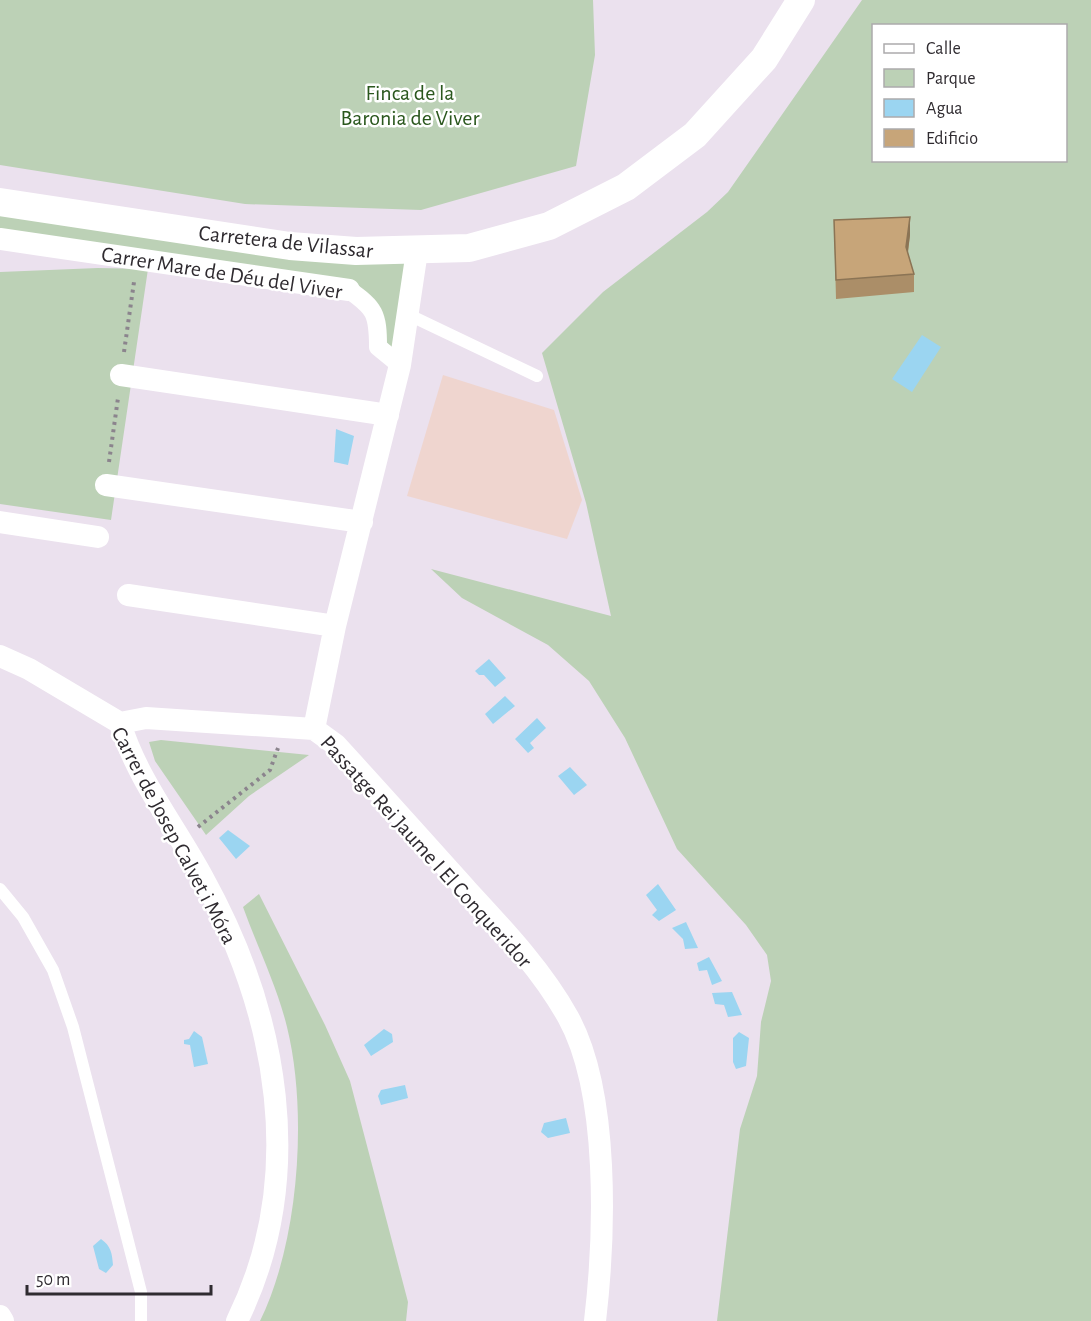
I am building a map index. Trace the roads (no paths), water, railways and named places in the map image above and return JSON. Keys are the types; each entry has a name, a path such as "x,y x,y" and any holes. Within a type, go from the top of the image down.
{"street":[{"name":"Carretera de Vilassar","path":"0,202 290,246 356,251 469,248 549,226 626,188 695,135 764,59 801,0"},
{"name":"Carrer Mare de Déu del Viver","path":"0,238 349,290 370,305 378,327 378,347 400,365"},
{"path":"120,723 146,718 314,729 335,626 400,365 417,251"},
{"path":"121,375 388,415"},
{"path":"106,485 362,522"},
{"path":"0,522 98,537"},
{"path":"128,595 335,626"},
{"name":"Carrer de Josep Calvet i Móra","path":"0,656 29,669 120,723 130,754 184,846 232,937 253,993 265,1027 276,1099 279,1161 260,1264 237,1321"},
{"name":"Passatge Rei Jaume I El Conqueridor","path":"314,729 336,745 521,949 569,1018 584,1057 597,1122 602,1200 595,1321"},
{"path":"0,1316 3,1321"}],"lane":[{"path":"407,314 537,376"},
{"path":"0,889 23,917 53,970 73,1028 141,1292 141,1321"}],"water":[{"path":"922,335 941,347 912,392 892,379"},
{"path":"336,429 354,436 348,465 334,462"},
{"path":"489,659 506,678 495,687 484,675 479,675 475,671"},
{"path":"505,696 515,706 493,724 485,714"},
{"path":"537,718 546,728 530,743 534,748 528,753 515,739"},
{"path":"570,767 587,785 574,795 558,776"},
{"path":"228,830 250,846 236,859 219,838"},
{"path":"658,884 676,910 659,921 652,915 657,910 646,895"},
{"path":"686,922 698,948 685,949 683,939 672,928"},
{"path":"709,957 722,981 712,985 707,970 699,971 697,963"},
{"path":"732,992 742,1015 728,1017 724,1005 715,1004 712,993"},
{"path":"384,1029 392,1034 393,1042 371,1056 364,1045"},
{"path":"194,1031 202,1037 208,1064 194,1067 190,1045 184,1044 184,1040 189,1039"},
{"path":"739,1032 749,1038 746,1066 736,1069 733,1062 733,1038"},
{"path":"405,1085 408,1098 381,1105 378,1096 381,1090"},
{"path":"566,1118 570,1133 548,1138 541,1132 544,1123"},
{"path":"101,1239 109,1247 112,1257 113,1265 106,1273 99,1269 93,1246"}],"park label":[{"name":"Finca de la Baronia de Viver","path":"410,104"}]}
